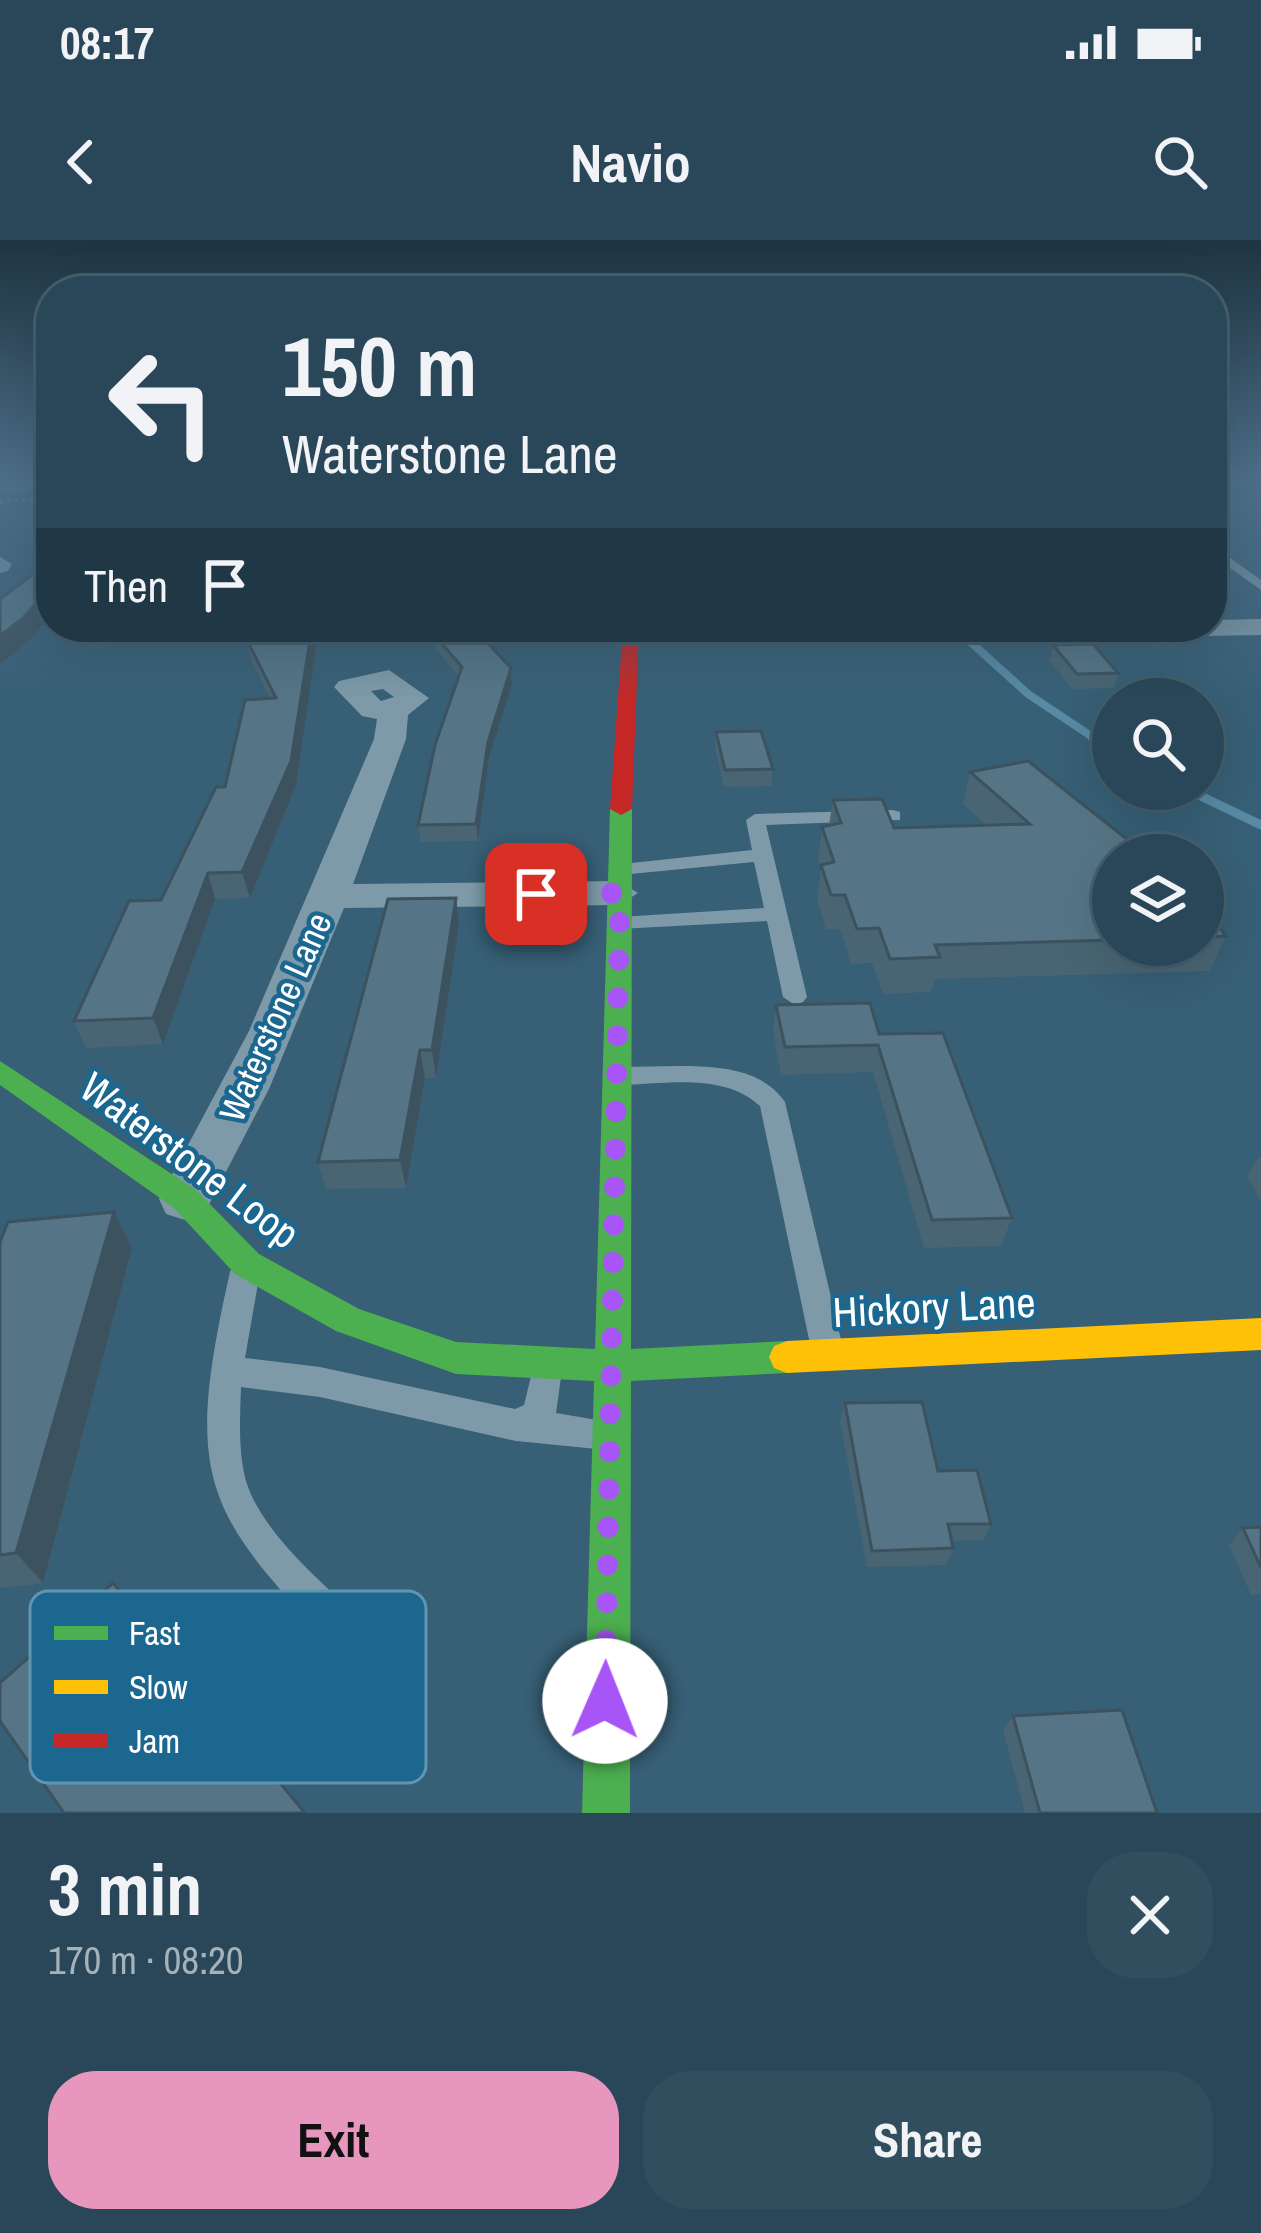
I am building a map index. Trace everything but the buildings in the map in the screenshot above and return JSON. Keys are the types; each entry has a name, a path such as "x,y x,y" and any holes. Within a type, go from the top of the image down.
{"street":[{"path":"1227,627 1261,627"},
{"path":"606,1813 616,1076 631,642"},
{"name":"Waterstone Lane","path":"184,1198 231,1123 390,739 393,711"},
{"name":"Waterstone Lane","path":"328,896 620,895"},
{"name":"Waterstone Loop","path":"0,1071 184,1198 247,1264 396,1341 456,1358 611,1366"},
{"name":"Hickory Lane","path":"611,1366 1261,1334"}],"lane":[{"path":"1227,560 1261,586"},
{"path":"795,997 755,820 892,816"},
{"path":"620,895 763,855"},
{"path":"620,895 776,914"},
{"path":"616,1076 727,1078 747,1082 772,1102 829,1354"},
{"path":"247,1264 228,1371 224,1451 236,1501 273,1554 308,1591"},
{"path":"516,1425 539,1415 547,1366"},
{"path":"228,1371 320,1382 516,1425 610,1434"}],"waterway":[{"path":"971,642 1028,694 1092,737"},
{"path":"1224,807 1261,825"}],"traffic: fast":[{"path":"606,1813 621,809"},
{"path":"0,1071 185,1199 247,1264 348,1320 456,1358 611,1366 787,1357"}],"traffic: slow":[{"path":"787,1357 1261,1334"}],"traffic: jam":[{"path":"621,809 630,642"}],"route":[{"path":"536,894 620,893 605,1701"}]}
